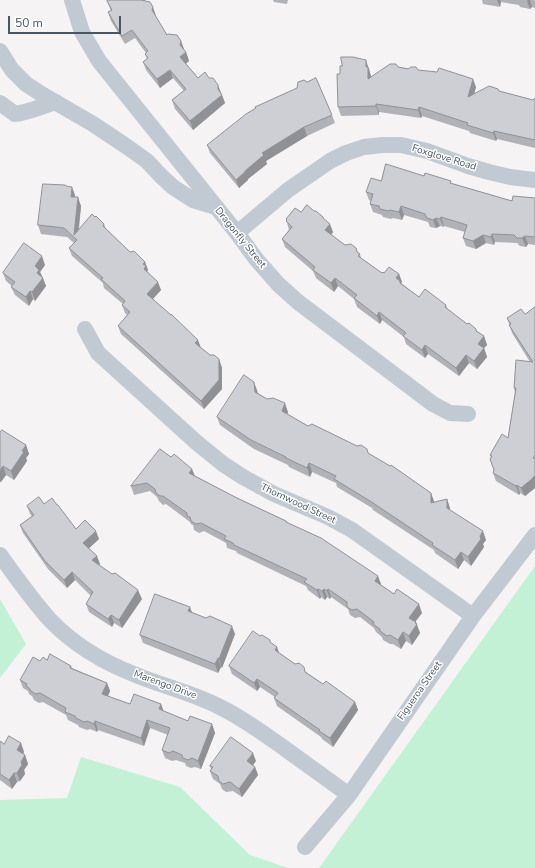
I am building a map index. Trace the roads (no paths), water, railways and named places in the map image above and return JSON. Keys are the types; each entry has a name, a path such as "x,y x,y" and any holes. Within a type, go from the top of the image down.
{"street":[{"name":"Dragonfly Street","path":"72,0 82,32 99,62 237,233 256,259 278,284 298,302 434,404 450,413 468,414"},
{"path":"0,51 12,70 26,84 93,124 126,146 147,161 173,187 193,200 216,207"},
{"path":"0,103 16,114 26,113 56,102"},
{"name":"Foxglove Road","path":"237,233 288,190 330,161 346,153 364,147 401,145 427,151 489,172 510,177 535,180"},
{"name":"Thornwood Street","path":"85,329 98,353 196,442 223,464 274,494 328,517 352,530 473,616"},
{"name":"Figueroa Street","path":"305,847 349,795 473,616 535,535"},
{"name":"Marengo Drive","path":"0,555 27,593 51,620 68,637 94,655 136,675 191,694 219,706 245,721 349,795"}]}
